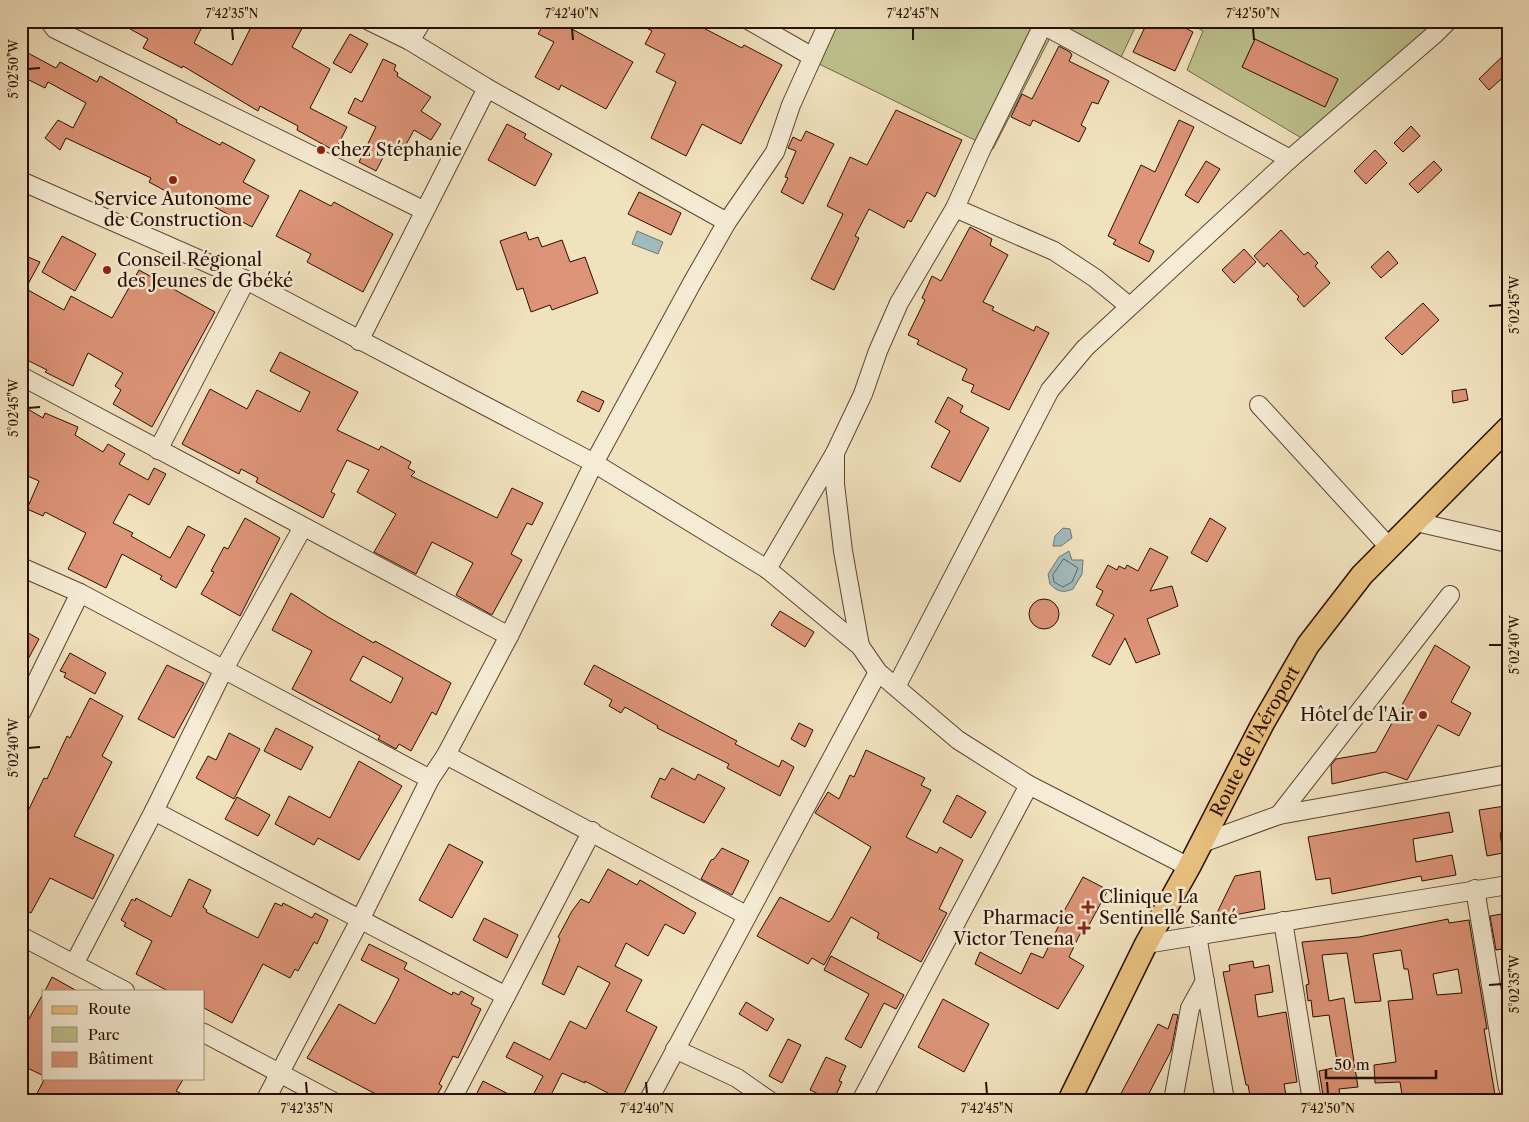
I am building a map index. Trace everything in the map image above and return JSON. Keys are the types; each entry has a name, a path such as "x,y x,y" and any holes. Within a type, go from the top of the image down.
{"main road":[{"name":"Route de l'Aéroport","path":"1069,1101 1146,944 1189,868 1263,723 1308,645 1362,575 1416,522 1484,449 1508,428"}],"street":[{"path":"49,21 55,29 423,210"},
{"path":"369,21 410,41 487,88 727,222"},
{"path":"410,41 422,21"},
{"path":"750,21 811,56"},
{"path":"265,1101 360,920 430,778 446,755 509,636 594,463 727,222 775,152 791,105 811,56 829,21"},
{"path":"896,687 1050,390 1085,348 1129,306 1290,159 1436,34 1448,21"},
{"path":"767,569 834,453 863,394 878,351 899,303 955,208 982,148 1044,23 1290,159"},
{"path":"359,341 423,210 487,88"},
{"path":"21,181 246,280 594,463 767,569 860,646 878,672 958,740 1029,786 1189,868"},
{"path":"955,208 1054,251 1094,278 1129,306"},
{"path":"158,450 246,280"},
{"path":"21,376 509,636"},
{"path":"1258,405 1389,547"},
{"path":"1484,449 1508,446"},
{"path":"834,453 835,484 843,551 860,646"},
{"path":"1416,522 1508,543"},
{"path":"74,964 154,810 224,669 303,527"},
{"path":"21,566 80,593 430,778"},
{"path":"21,713 80,593"},
{"path":"1279,815 1450,595"},
{"path":"648,1101 746,915 878,672"},
{"path":"446,755 592,831 746,915"},
{"path":"1202,843 1279,815 1508,774"},
{"path":"862,1101 1029,786"},
{"path":"154,810 506,996"},
{"path":"451,1101 592,831"},
{"path":"1146,944 1508,884"},
{"path":"1475,889 1508,1088"},
{"path":"1283,921 1312,1101"},
{"path":"1197,935 1225,1101"},
{"path":"21,936 123,990"},
{"path":"1173,1101 1190,1008 1205,981"},
{"path":"205,1034 332,1101"},
{"path":"675,1049 737,1078 770,1101"}],"green space":[{"path":"836,21 1138,21 1116,68 1052,34 993,149 815,62"},
{"path":"1185,21 1452,21 1315,146 1187,70 1203,31"}],"water":[{"path":"637,231 663,242 658,254 632,244"},
{"path":"1063,528 1070,529 1072,538 1061,546 1053,546 1055,536"},
{"path":"1069,551 1072,560 1083,560 1082,574 1073,589 1061,591 1055,589 1050,584 1048,574 1059,557"}],"building":[{"path":"116,21 205,21 194,43 232,65 254,21 306,21 292,47 330,69 310,108 347,127 335,151 297,130 298,126 260,106 258,111 183,66 182,68 143,48 148,39"},
{"path":"545,21 557,21 633,62 606,109 561,85 559,90 535,77 554,42 538,34"},
{"path":"633,21 690,21 742,48 744,45 782,65 741,144 702,124 686,156 651,138 676,82 656,72 665,54 645,44 652,31"},
{"path":"1148,21 1171,21 1193,32 1175,71 1133,52"},
{"path":"350,34 368,44 351,73 333,63"},
{"path":"1255,39 1338,79 1325,107 1242,67"},
{"path":"1059,46 1072,55 1069,61 1109,81 1098,104 1092,102 1081,125 1086,128 1079,142 1033,120 1030,126 1011,117 1022,94 1032,99"},
{"path":"1508,51 1508,73 1489,90 1479,79"},
{"path":"26,52 56,68 60,62 97,82 100,76 177,120 176,122 220,145 222,142 255,160 243,182 269,196 252,227 190,194 186,202 149,182 151,178 66,138 60,150 45,138 58,120 73,128 86,103 48,82 45,88 21,76 21,62"},
{"path":"383,59 396,65 394,70 398,73 397,76 431,97 421,111 441,124 431,140 414,130 403,150 390,144 376,171 359,162 376,127 348,113 355,98 362,102"},
{"path":"896,110 962,140 935,197 927,192 911,222 908,220 904,228 869,209 855,236 859,238 834,290 811,279 843,214 827,206 850,157 867,165"},
{"path":"1179,120 1194,127 1139,243 1154,251 1149,262 1113,244 1116,240 1108,236 1141,165 1155,172"},
{"path":"507,124 526,134 524,138 552,154 535,186 488,160"},
{"path":"1411,126 1420,136 1403,152 1394,143"},
{"path":"806,131 834,144 803,204 781,192 788,178 785,177 796,151 788,148 793,137 801,141"},
{"path":"1375,150 1387,163 1366,184 1354,171"},
{"path":"1206,161 1220,169 1198,203 1185,195"},
{"path":"1434,161 1442,170 1418,193 1409,184"},
{"path":"300,190 331,206 334,202 393,234 363,292 307,262 311,254 276,236"},
{"path":"639,192 681,213 671,235 628,214"},
{"path":"970,227 992,239 990,245 1008,255 983,302 994,307 992,310 1034,331 1036,326 1049,333 1009,410 971,392 974,385 962,380 967,369 917,344 919,340 908,335 925,300 922,298 932,276 941,281"},
{"path":"1281,230 1304,255 1308,252 1318,263 1315,266 1330,283 1304,307 1297,299 1299,297 1267,263 1264,267 1254,256"},
{"path":"526,232 529,240 538,237 542,247 562,240 570,262 585,257 598,293 552,310 550,305 531,312 523,288 517,290 500,241"},
{"path":"62,236 96,254 75,291 42,272"},
{"path":"1244,249 1256,262 1234,283 1222,270"},
{"path":"1388,251 1398,263 1381,278 1371,267"},
{"path":"21,254 40,262 21,297"},
{"path":"139,270 215,312 152,427 113,404 121,390 115,386 123,373 88,353 73,386 21,357 21,302 28,290 64,310 71,296 112,318"},
{"path":"1423,303 1439,320 1402,355 1385,338"},
{"path":"280,352 358,392 337,430 379,450 381,446 411,462 408,468 415,472 411,476 497,518 512,488 543,503 532,525 527,523 511,554 522,560 492,615 456,595 473,563 432,542 416,574 374,552 396,514 357,492 369,470 347,460 331,492 335,494 323,518 256,482 258,478 241,469 239,474 182,444 210,389 247,409 257,390 300,412 310,392 270,371"},
{"path":"1466,389 1468,400 1453,403 1452,391"},
{"path":"582,391 604,401 599,412 577,401"},
{"path":"948,397 963,406 960,412 989,428 960,482 931,467 950,431 935,422"},
{"path":"21,405 43,418 45,413 78,427 75,435 103,452 108,444 125,454 119,464 148,480 154,468 166,474 149,505 129,494 113,523 133,533 131,536 170,558 188,526 205,535 176,588 160,579 162,576 122,554 106,588 68,569 86,533 45,512 43,516 27,509 39,481 21,473"},
{"path":"245,518 280,538 240,616 201,594 214,572 211,571 224,547 228,549"},
{"path":"1210,518 1226,528 1207,562 1191,553"},
{"path":"1150,548 1168,557 1150,591 1172,586 1178,606 1147,619 1160,654 1136,663 1125,638 1110,665 1092,656 1114,615 1096,605 1103,591 1096,587 1108,565 1117,570 1119,566 1125,569 1127,565 1138,571"},
{"path":"291,593 374,643 375,641 451,683 436,715 432,712 411,751 399,744 396,749 378,739 380,736 292,689 312,651 272,630","holes":["363,656 403,678 391,703 350,680"]},
{"path":"1044,599 1055,603 1059,614 1055,625 1044,629 1033,625 1029,614 1033,603"},
{"path":"780,611 814,632 805,647 771,625"},
{"path":"21,629 39,639 21,672"},
{"name":"Hôtel de l'Air","path":"1435,645 1470,667 1451,702 1471,713 1459,736 1438,725 1407,780 1385,772 1332,784 1331,765 1336,759 1376,752"},
{"path":"70,653 106,673 95,694 64,677 66,673 60,671"},
{"path":"167,665 204,683 174,738 138,719"},
{"path":"594,665 737,741 735,744 779,767 782,760 794,767 780,796 727,768 729,764 657,728 658,726 625,707 621,713 609,706 612,700 584,684"},
{"path":"90,698 123,716 102,756 112,762 74,836 114,855 93,899 50,878 31,913 21,908 21,807 28,811 44,778 47,779 67,736 70,738"},
{"path":"799,723 813,730 805,747 791,739"},
{"path":"276,728 313,747 301,770 264,751"},
{"path":"229,733 260,749 234,799 196,778 208,756 216,760"},
{"path":"866,750 925,778 921,785 931,790 906,837 937,853 940,847 963,860 939,909 947,913 921,962 877,938 879,933 851,917 824,965 812,958 808,964 757,936 780,897 829,922 833,917 871,847 815,813 828,792 839,799 850,775 854,777"},
{"path":"359,761 402,786 359,860 318,838 314,845 275,824 289,796 330,818"},
{"path":"672,768 695,780 698,774 725,788 704,823 651,797 660,778 665,780"},
{"path":"957,795 986,812 971,838 943,822"},
{"path":"237,797 270,815 258,836 225,819"},
{"path":"1505,806 1508,832 1500,833 1503,853 1487,856 1479,810"},
{"path":"1449,812 1453,832 1413,839 1416,862 1452,855 1456,875 1422,881 1421,876 1332,894 1330,878 1316,880 1308,837"},
{"path":"449,844 483,862 452,918 419,900"},
{"path":"722,848 749,861 732,895 701,879 711,860 714,859"},
{"path":"608,869 637,885 640,880 696,913 684,934 665,924 648,956 626,943 615,966 642,980 626,1011 657,1027 621,1100 585,1081 585,1083 562,1073 548,1101 530,1101 543,1076 506,1057 514,1042 550,1060 570,1021 586,1029 610,983 578,966 564,995 542,984 560,939 558,937 572,911 581,899 589,903"},
{"path":"1260,871 1265,909 1214,919 1235,876"},
{"path":"1083,877 1108,890 1083,936 1080,934 1069,957 1084,966 1058,1009 975,964 980,952 1021,974 1031,953 1043,958 1060,923 1058,922"},
{"path":"189,879 211,890 203,907 207,910 206,912 258,938 275,903 282,906 283,903 312,918 315,913 328,920 317,944 314,942 298,971 295,969 290,978 263,964 232,1023 205,1009 205,990 166,990 136,974 152,941 124,926 126,923 121,920 132,899 135,901 136,898 171,917"},
{"path":"1508,913 1508,948 1496,950 1490,916"},
{"path":"484,918 518,935 507,958 473,940"},
{"path":"1448,919 1449,923 1469,920 1487,1029 1484,1029 1496,1101 1483,1101 1481,1094 1457,1096 1457,1101 1403,1101 1400,1082 1375,1083 1374,1065 1396,1062 1388,1001 1413,999 1408,969 1404,969 1401,950 1373,954 1381,1001 1355,1003 1347,953 1322,955 1329,1001 1344,998 1358,1087 1339,1089 1341,1101 1324,1101 1319,1071 1338,1067 1329,1015 1313,1017 1311,1000 1308,1001 1306,985 1309,984 1302,942 1359,937","holes":["1458,969 1462,993 1437,995 1433,974"]},
{"path":"369,944 407,963 404,969 452,995 453,992 459,995 461,991 474,998 471,1004 481,1009 458,1058 453,1056 439,1084 442,1086 434,1101 389,1101 307,1058 339,1004 375,1024 389,999 399,979 361,960"},
{"path":"831,956 904,995 896,1009 884,1003 861,1048 845,1039 869,994 824,970"},
{"path":"1253,961 1254,968 1269,965 1273,992 1255,995 1258,1017 1286,1012 1297,1082 1284,1084 1287,1101 1251,1101 1248,1085 1246,1085 1223,972 1230,971 1229,965"},
{"path":"52,977 75,990 46,990"},
{"path":"42,996 42,1075 21,1065 21,1033"},
{"path":"943,999 989,1024 964,1072 918,1047"},
{"path":"746,1002 774,1019 767,1031 739,1014"},
{"path":"1173,1014 1178,1015 1171,1051 1145,1101 1117,1101 1158,1024 1168,1029"},
{"path":"788,1039 801,1045 782,1083 769,1076"},
{"path":"826,1057 846,1066 839,1081 842,1082 833,1101 810,1090"},
{"path":"44,1080 183,1080 176,1091 196,1101 33,1101"},
{"path":"483,1081 522,1101 473,1101"}],"place":[{"name":"chez Stéphanie","path":"321,150"},
{"name":"Service Autonome de Construction","path":"173,180"},
{"name":"Conseil Régional des Jeunes de Gbéké","path":"107,270"},
{"name":"Hôtel de l'Air","path":"1423,715"},
{"name":"Clinique La Sentinelle Santé","path":"1088,907"},
{"name":"Pharmacie Victor Tenena","path":"1084,928"}]}
